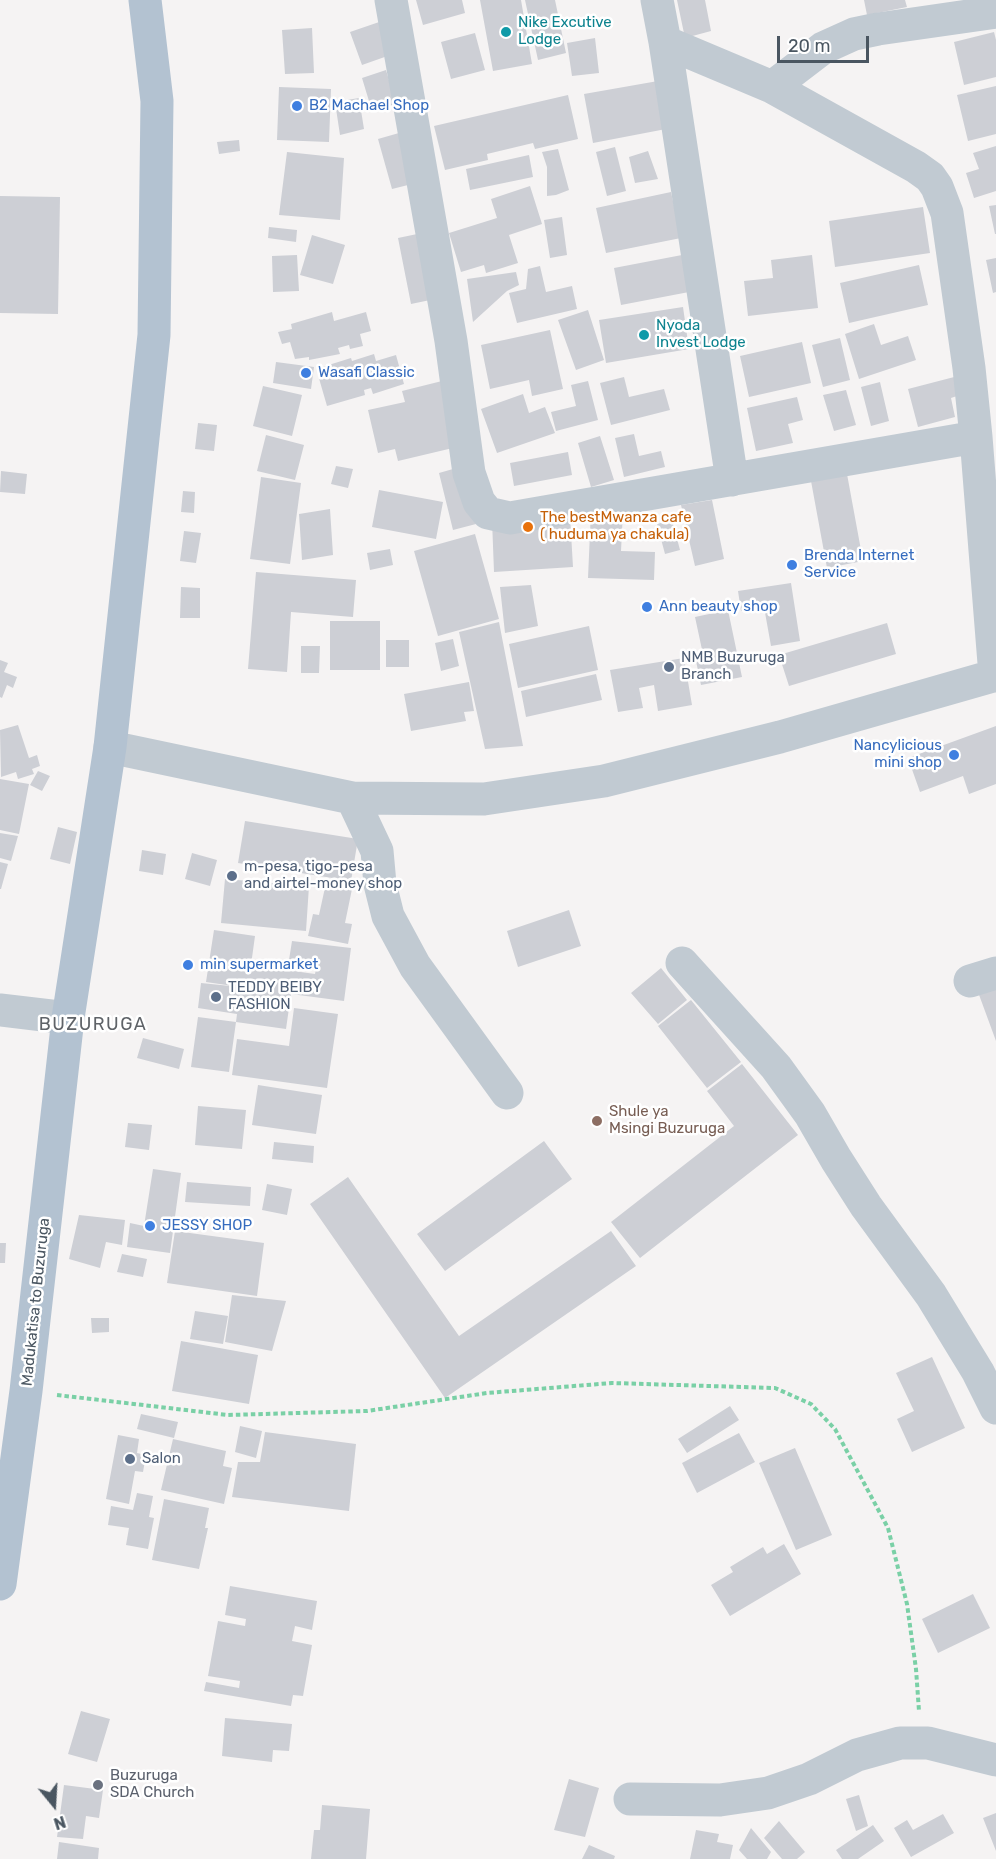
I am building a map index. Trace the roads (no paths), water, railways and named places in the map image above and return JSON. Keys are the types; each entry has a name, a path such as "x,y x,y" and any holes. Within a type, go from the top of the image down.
{"main road":[{"name":"Madukatisa to Buzuruga","path":"0,1584 26,1391 68,1018 110,747 154,335 157,101 145,0"}],"street":[{"path":"391,0 451,341 469,472 479,502 488,513 510,518 976,437"},
{"path":"657,0 732,480"},
{"path":"771,87 823,48 854,34 996,12"},
{"path":"110,747 352,798 484,799 604,781 780,737 995,675 969,368 947,213 937,187 930,177 916,167 771,87 665,42"},
{"path":"352,798 377,851 380,884 388,916 414,966 507,1093"},
{"path":"682,963 776,1067 810,1114 860,1197 931,1295 978,1372 996,1408"},
{"path":"0,1010 68,1018"},
{"path":"630,1799 720,1800 768,1793 809,1779 857,1755 900,1743 928,1743 996,1760"}],"place":[{"name":"Nike Excutive Lodge","path":"506,32"},
{"name":"B2 Machael Shop","path":"297,106"},
{"name":"Nyoda Invest Lodge","path":"644,335"},
{"name":"Wasafi Classic","path":"306,373"},
{"name":"The bestMwanza cafe ( huduma ya chakula)","path":"528,527"},
{"name":"Brenda Internet Service","path":"792,565"},
{"name":"Ann beauty shop","path":"647,607"},
{"name":"NMB Buzuruga Branch","path":"669,667"},
{"name":"Nancylicious mini shop","path":"954,755"},
{"name":"m-pesa, tigo-pesa and airtel-money shop","path":"232,876"},
{"name":"min supermarket","path":"188,965"},
{"name":"TEDDY BEIBY FASHION","path":"216,997"},
{"name":"Shule ya Msingi Buzuruga","path":"597,1121"},
{"name":"JESSY SHOP","path":"150,1226"},
{"name":"Salon","path":"130,1459"},
{"name":"Buzuruga SDA Church","path":"98,1785"}],"district":[{"name":"BUZURUGA","path":"93,1025"}]}
